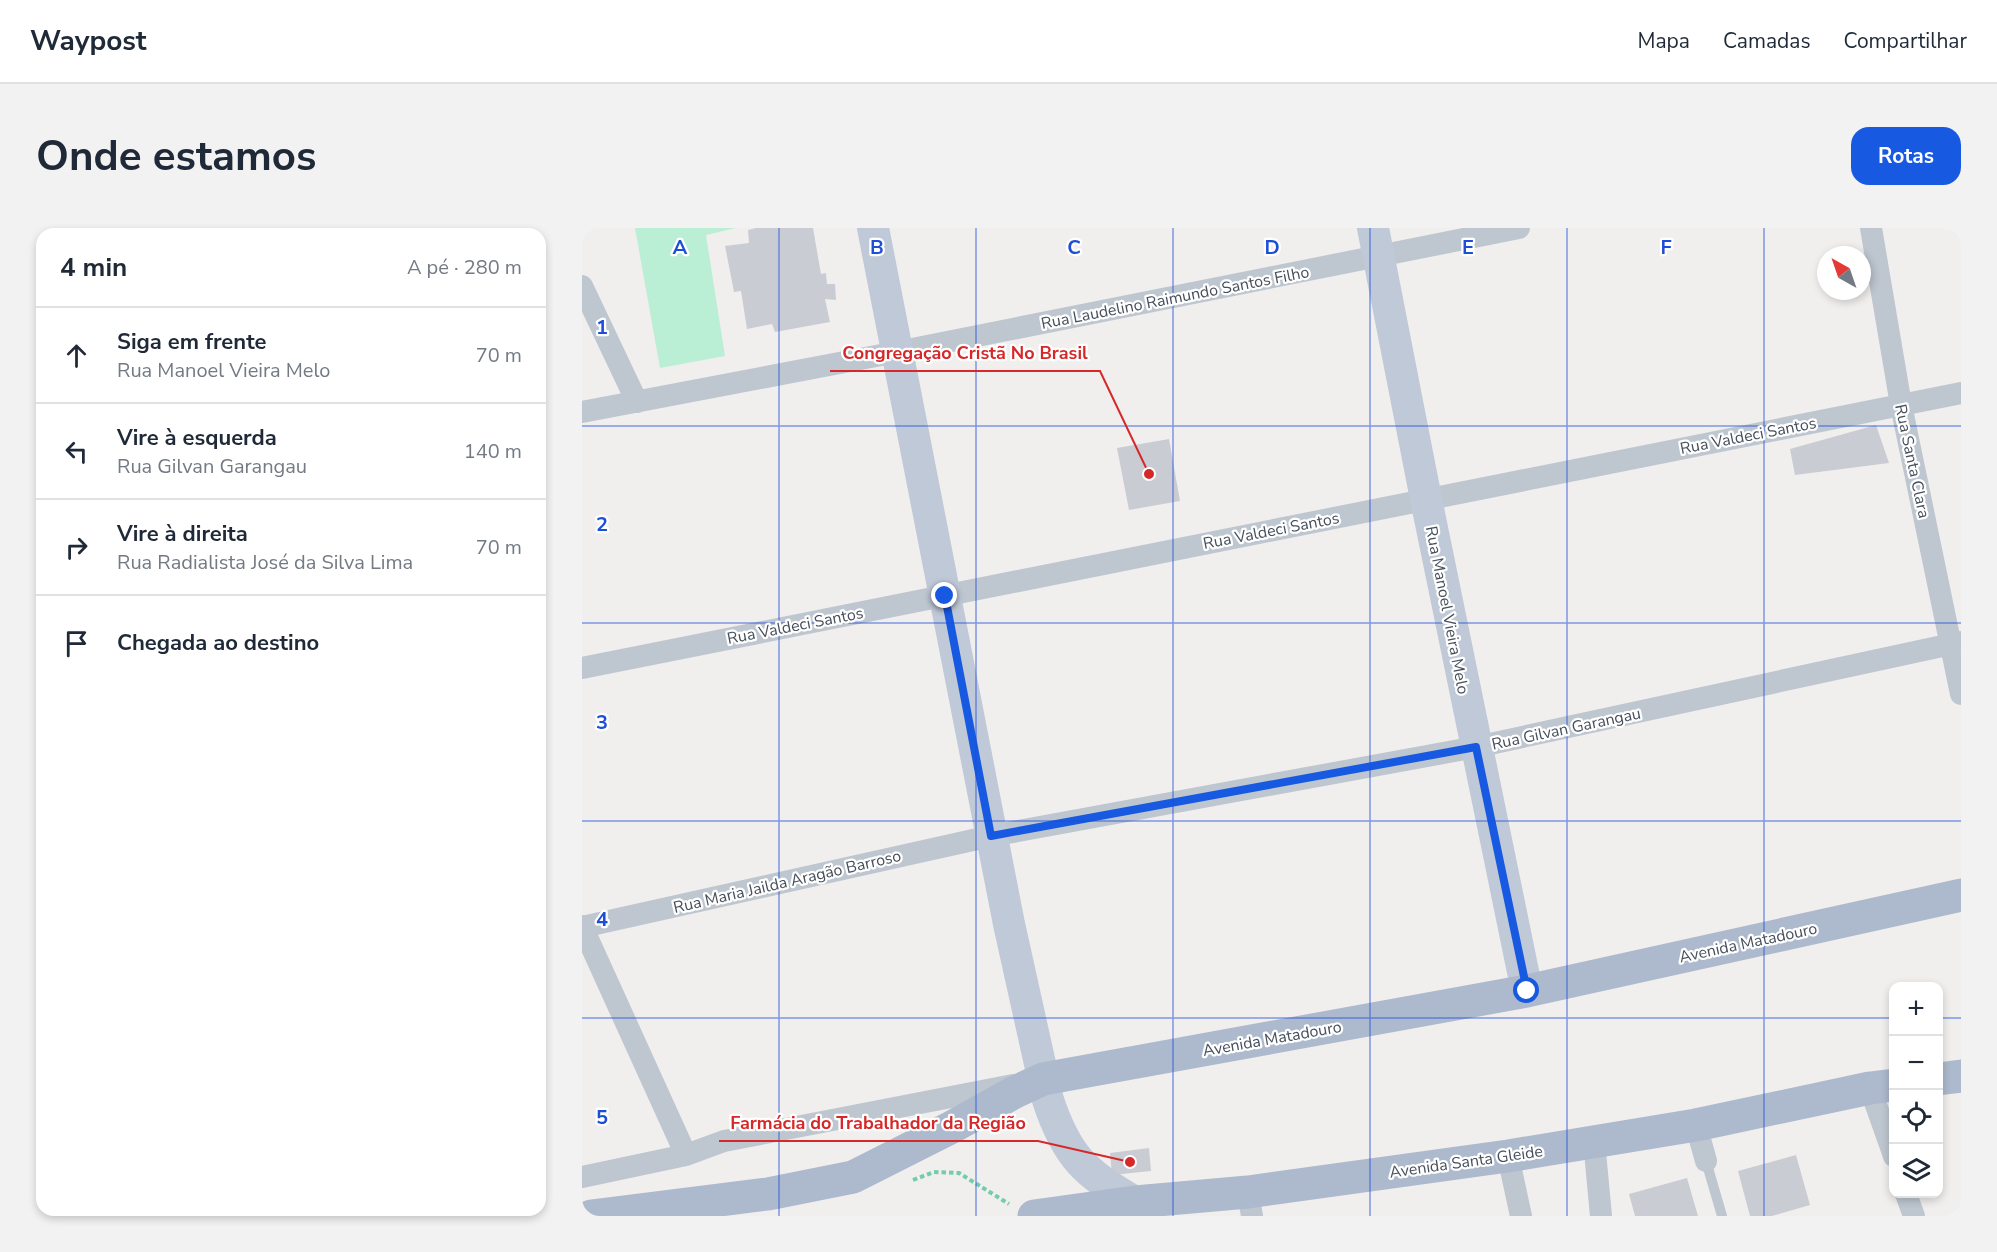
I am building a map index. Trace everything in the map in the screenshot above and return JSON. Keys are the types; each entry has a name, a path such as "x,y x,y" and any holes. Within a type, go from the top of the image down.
{"main road":[{"name":"Avenida Matadouro","path":"1044,1079 1527,991 1961,895"},
{"path":"1943,1078 1961,1076"},
{"path":"591,1216 768,1194 853,1177 1044,1079"},
{"name":"Avenida Santa Gleide","path":"1034,1216 1135,1202 1250,1204 1508,1156 1696,1125 1882,1086"}],"street":[{"path":"873,228 991,836 1056,1125 1068,1148 1093,1176 1135,1202"},
{"name":"Rua Laudelino Raimundo Santos Filho","path":"582,412 897,352 1376,242 1520,228"},
{"name":"Rua Santa Clara","path":"1871,228 1901,405 1956,643 1961,694"},
{"name":"Rua Manoel Vieira Melo","path":"1376,242 1527,991"},
{"path":"582,286 637,402"},
{"name":"Rua Valdeci Santos","path":"582,668 1961,393"},
{"name":"Rua Gilvan Garangau","path":"991,836 1476,747 1956,643"},
{"name":"Rua Maria Jailda Aragão Barroso","path":"582,927 991,836"},
{"path":"582,927 686,1155"},
{"name":"Avenida Matadouro","path":"582,1177 686,1155 724,1141 1044,1079"},
{"path":"1882,1086 1891,1144"},
{"path":"1696,1125 1706,1161"},
{"path":"1594,1141 1601,1216"},
{"path":"1508,1156 1521,1216"},
{"path":"1907,1198 1914,1216"}],"lane":[{"path":"1706,1161 1722,1216"}],"green space":[{"path":"635,228 736,228 706,235 725,356 660,368"}],"building":[{"path":"813,228 821,274 826,273 827,284 835,284 836,300 825,299 830,322 775,332 772,324 747,329 741,291 734,292 725,246 749,243 748,230"},
{"path":"1876,425 1889,463 1795,475 1790,449"},
{"path":"1169,439 1180,501 1129,510 1117,448"},
{"path":"1149,1148 1151,1171 1112,1175 1110,1153"},
{"path":"1796,1155 1810,1205 1772,1216 1750,1216 1738,1171"},
{"path":"1687,1178 1698,1216 1635,1216 1629,1194"}],"place":[{"name":"Congregação Cristã No Brasil","path":"1149,474"},
{"name":"Farmácia do Trabalhador da Região","path":"1130,1162"}],"route":[{"path":"945,596 991,836 1476,747 1527,991"}]}
